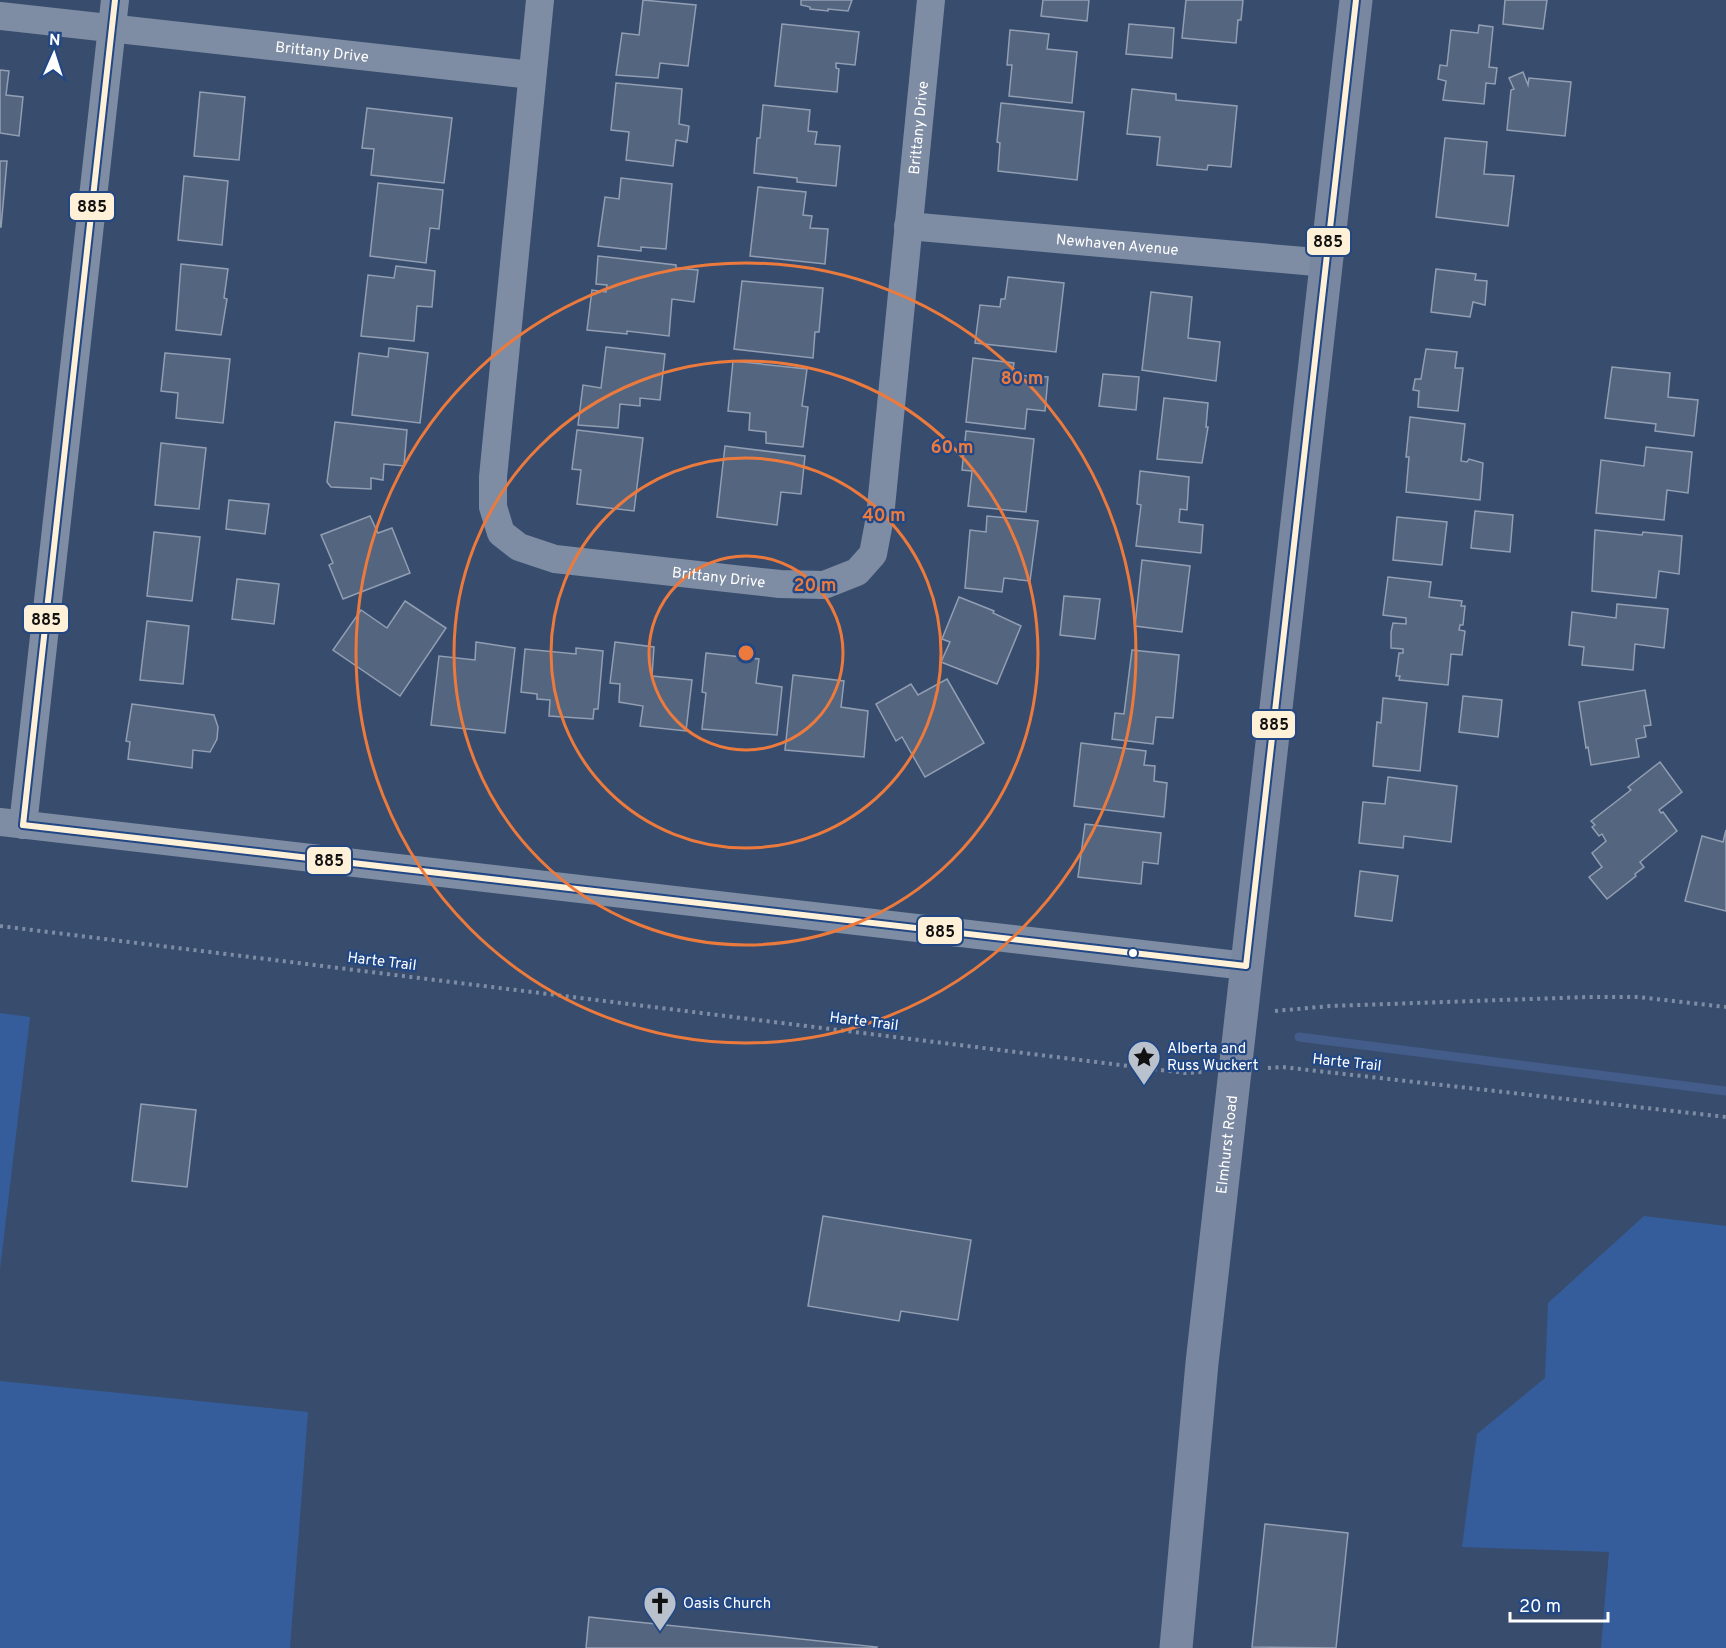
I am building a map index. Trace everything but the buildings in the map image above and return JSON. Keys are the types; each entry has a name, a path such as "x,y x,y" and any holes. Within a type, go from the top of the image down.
{"street":[{"path":"115,0 12,823 1246,966"},
{"name":"Brittany Drive","path":"540,0 493,477 493,507 501,533 519,547 555,558 780,584 824,585 857,572 873,554 880,517 931,0"},
{"name":"Elmhurst Road","path":"1176,1648 1202,1363 1356,0"},
{"name":"Brittany Drive","path":"0,16 532,75"},
{"name":"Newhaven Avenue","path":"908,226 1327,263"}],"path":[{"name":"Harte Trail","path":"0,926 1185,1073 1282,1067 1726,1117"},
{"path":"1241,1014 1330,1006 1588,997 1638,997 1726,1007"}],"shaded area":[{"path":"0,1013 30,1017 0,1269"},
{"path":"1644,1216 1726,1226 1726,1648 1601,1648 1609,1552 1462,1547 1477,1434 1545,1378 1548,1303"},
{"path":"0,1381 308,1412 290,1648 0,1648"}],"waterway":[{"path":"1299,1037 1726,1091"}],"transit line":[{"name":"885","path":"23,825 115,0"},
{"name":"885","path":"1246,966 1356,0"},
{"name":"885","path":"23,825 1246,966"}],"place":[{"name":"Alberta and Russ Wuckert","path":"1144,1086"},
{"name":"Oasis Church","path":"660,1632"}]}
